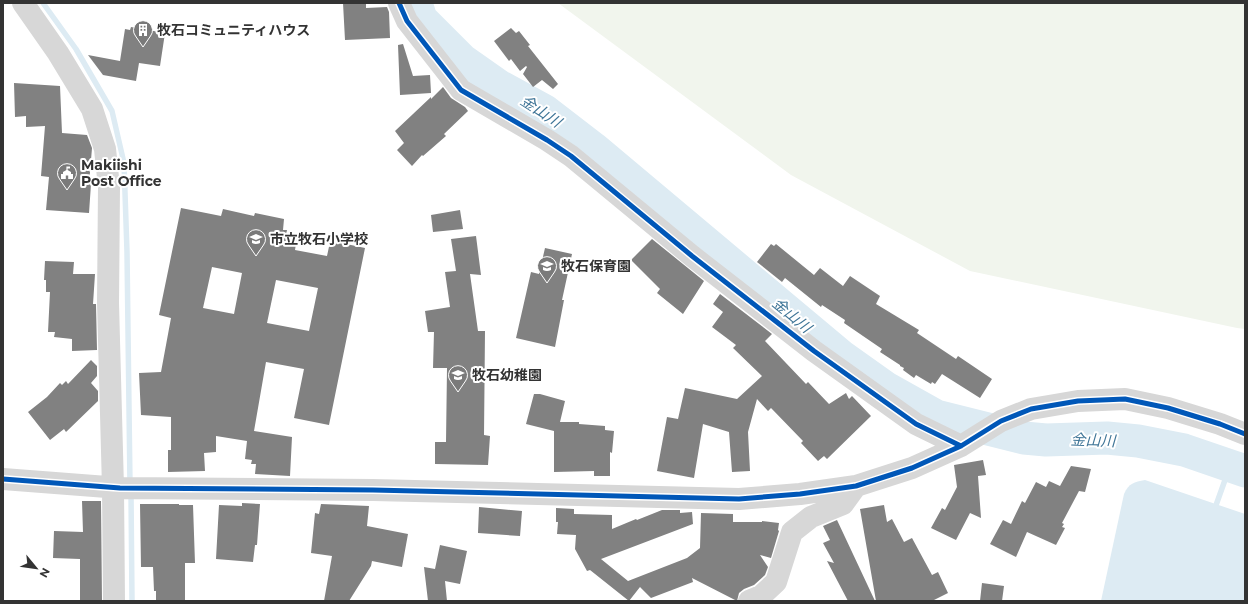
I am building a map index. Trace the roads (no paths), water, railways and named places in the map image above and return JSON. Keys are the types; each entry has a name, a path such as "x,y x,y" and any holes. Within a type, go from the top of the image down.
{"street":[{"path":"23,3 58,53 92,109 105,149 109,187 108,303 125,488 114,601"},
{"path":"399,3 407,21 461,90 547,140 571,156 692,256 814,351 916,424 968,442"},
{"path":"3,479 125,488 373,490 740,499 800,494 856,486 912,468 968,442 1001,421 1031,409 1078,401 1124,399 1168,408 1220,424 1245,434"},
{"path":"749,601 761,596 776,582 792,532 811,517 843,504 856,486"}],"waterway":[{"path":"43,3 76,49 112,111 124,163 127,252 130,485"},
{"name":"金山川","path":"416,3 421,19 462,60 499,86 545,111 593,148 841,356 886,388 936,416 1024,438 1046,440 1107,438 1138,441 1184,450 1245,471"},
{"path":"1215,508 1230,466"},
{"path":"131,493 132,601"}],"place":[{"name":"牧石コミュニティハウス","path":"143,47"},
{"name":"Makiishi Post Office","path":"67,190"},
{"name":"市立牧石小学校","path":"256,256"},
{"name":"牧石保育園","path":"547,283"},
{"name":"牧石幼稚園","path":"458,392"}]}
